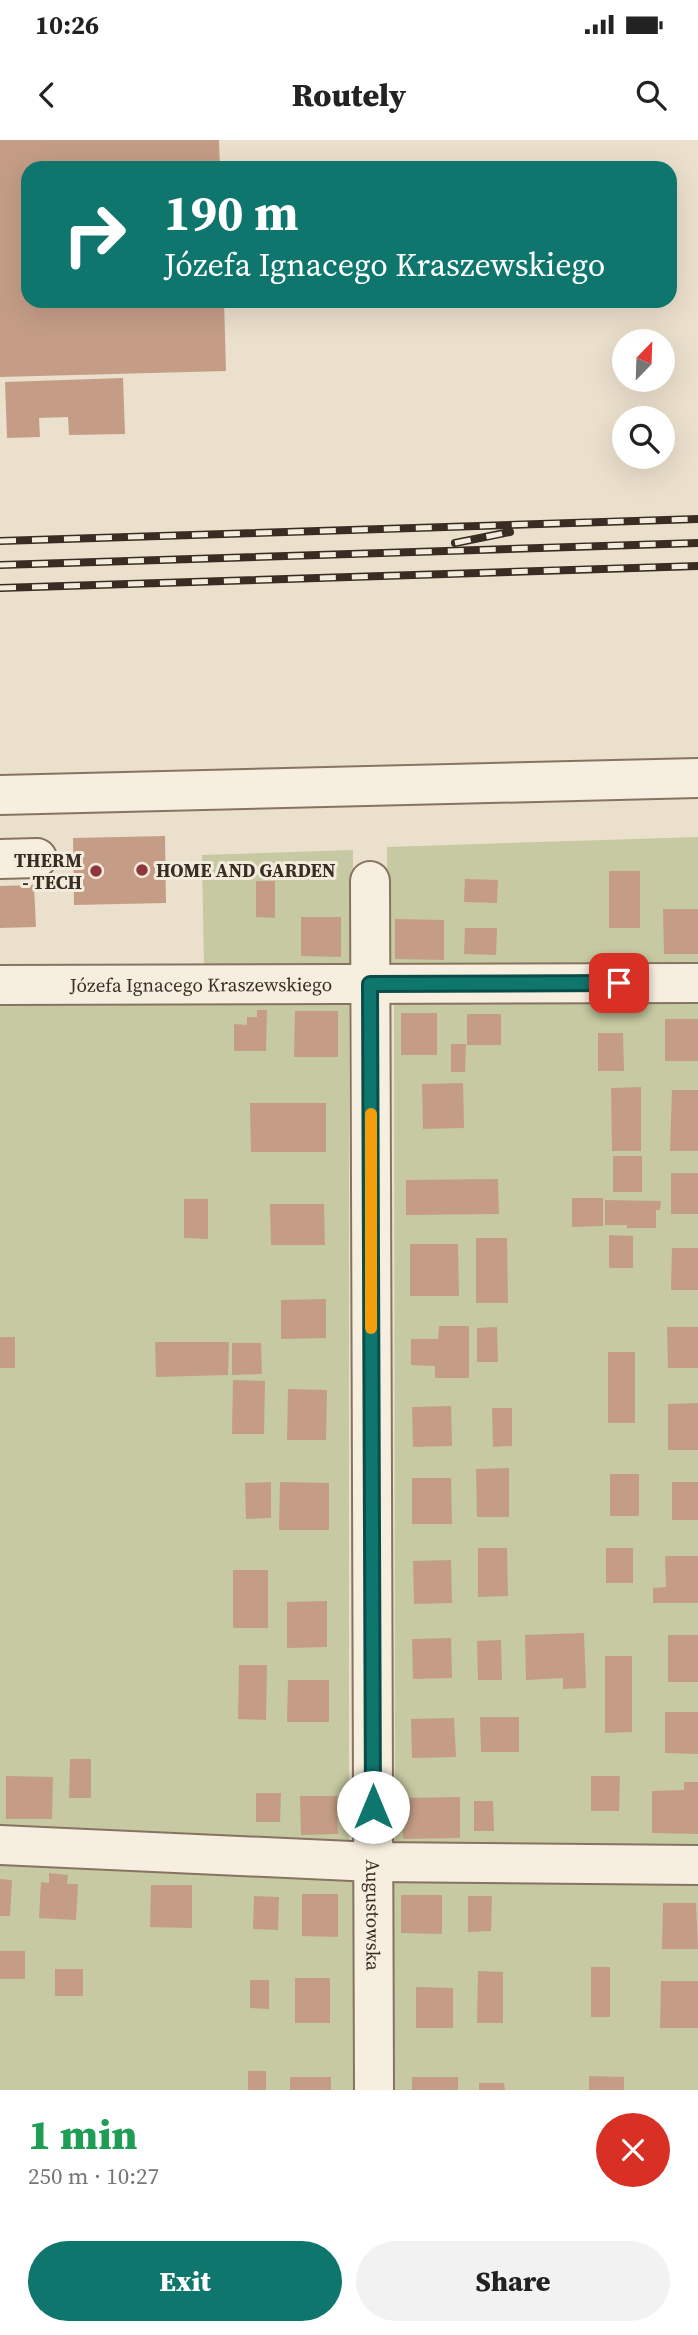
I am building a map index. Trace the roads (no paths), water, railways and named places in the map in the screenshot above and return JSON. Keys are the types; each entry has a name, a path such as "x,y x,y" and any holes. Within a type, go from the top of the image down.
{"street":[{"path":"0,795 698,778"},
{"path":"0,859 37,858"},
{"name":"Augustowska","path":"370,881 374,2090"},
{"name":"Józefa Ignacego Kraszewskiego","path":"0,985 698,983"},
{"path":"0,1846 373,1862 698,1865"}],"railway":[{"path":"0,541 698,519"},
{"path":"455,543 510,532"},
{"path":"0,565 698,543"},
{"path":"0,588 698,566"}],"place":[{"name":"HOME AND GARDEN","path":"142,870"},
{"name":"THERM - TECH","path":"96,871"}]}
